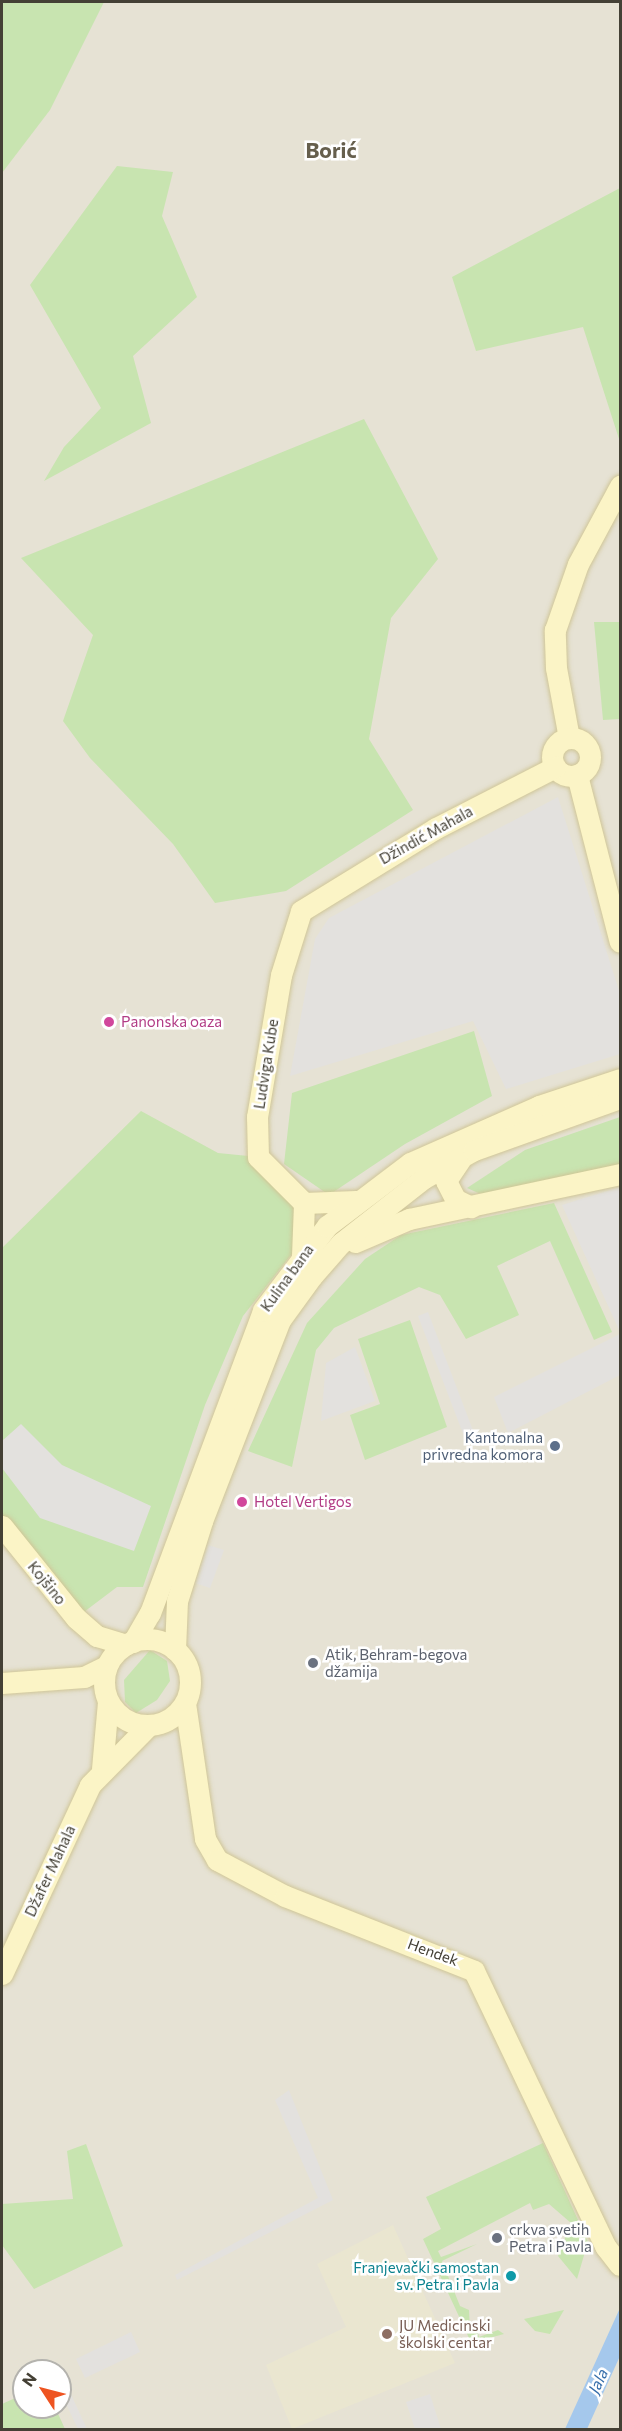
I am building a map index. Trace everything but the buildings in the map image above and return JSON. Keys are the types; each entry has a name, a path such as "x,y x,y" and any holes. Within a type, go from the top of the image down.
{"street":[{"path":"569,738 556,668 555,630 578,564 621,486"},
{"path":"569,738 582,741 589,751 589,764 577,775 555,767 555,746 569,738"},
{"name":"Džindić Mahala","path":"301,911 436,828 555,767"},
{"path":"577,775 621,942"},
{"name":"Ludviga Kube","path":"301,911 281,975 257,1117 258,1157 304,1203"},
{"name":"Kulina bana","path":"129,1643 150,1613 263,1310 302,1256 356,1201 441,1149 621,1079"},
{"name":"Kulina bana","path":"175,1650 177,1601 249,1394 280,1320 333,1252 424,1178 474,1150 621,1098"},
{"path":"471,1207 455,1199 446,1181 451,1169 474,1150"},
{"path":"333,1252 409,1219 621,1174"},
{"path":"302,1256 304,1203 356,1201"},
{"name":"Kojšino","path":"2,1526 76,1618 97,1636"},
{"path":"97,1636 129,1643 159,1641 175,1650 189,1672 185,1703 154,1725"},
{"path":"97,1636 107,1665 107,1699"},
{"path":"2,1683 84,1677 107,1665 129,1643"},
{"path":"84,1677 129,1722 154,1725 188,1735"},
{"name":"Džafer Mahala","path":"2,1974 102,1769 107,1699"},
{"name":"Hendek","path":"185,1703 205,1839 217,1860 285,1896 474,1971 617,2262"},
{"name":"Džafer Mahala","path":"102,1769 154,1725"}],"shaded area":[{"path":"2,2 620,2 620,2429 2,2430"},
{"path":"558,797 620,994 620,1054 506,1089 473,1021 290,1076 315,939 329,918"},
{"path":"620,1187 620,1332 562,1205"},
{"path":"428,1312 477,1441 467,1444 418,1316"},
{"path":"620,1334 620,1375 508,1433 494,1397"},
{"path":"355,1347 375,1401 321,1421 326,1363"},
{"path":"21,1424 62,1465 151,1506 134,1551 40,1518 2,1468 2,1441"},
{"path":"208,1545 224,1550 210,1588 195,1583"},
{"path":"289,2090 333,2200 177,2280 175,2275 318,2198 275,2100"},
{"name":"JU Medicinski školski centar","path":"393,2225 455,2363 292,2429 266,2365 346,2327 317,2264"},
{"path":"131,2332 140,2352 85,2378 76,2359"},
{"path":"430,2394 441,2429 415,2429 406,2402"},
{"path":"72,2397 87,2429 78,2429 72,2416"}],"green space":[{"path":"2,2 104,2 50,110 2,173"},
{"path":"117,166 173,172 162,216 197,297 133,356 151,423 44,481 64,447 101,408 30,285"},
{"path":"620,188 620,442 583,327 476,351 452,277"},
{"path":"364,419 438,559 391,618 369,739 413,810 286,891 215,903 173,844 90,758 63,721 93,635 21,558"},
{"path":"594,622 620,622 620,719 603,720"},
{"path":"474,1031 492,1096 405,1144 329,1195 284,1164 292,1093"},
{"path":"141,1111 218,1153 258,1157 304,1203 305,1237 243,1316 205,1405 143,1587 117,1587 76,1618 2,1526 2,1248"},
{"path":"620,1117 620,1164 507,1192 483,1195 467,1188 525,1150"},
{"path":"554,1203 612,1332 594,1340 550,1241 497,1266 519,1315 466,1339 440,1295 419,1287 334,1328 316,1350 292,1467 248,1451 307,1323 365,1259 401,1235"},
{"path":"410,1320 447,1427 365,1460 350,1415 380,1404 358,1339"},
{"path":"150,1650 167,1661 170,1681 157,1700 136,1713 125,1702 124,1680"},
{"path":"543,2143 588,2242 577,2279 558,2256 571,2223 549,2204 533,2210 530,2203 438,2251 441,2257 477,2244 442,2261 460,2306 469,2310 470,2330 477,2328 479,2337 498,2330 504,2334 478,2341 469,2338 423,2239 441,2229 426,2197"},
{"path":"86,2144 123,2246 34,2289 2,2245 2,2204 73,2199 67,2151"},
{"path":"564,2310 550,2334 535,2331 524,2319"},
{"path":"12,2399 12,2419 60,2419 65,2429 2,2429 2,2404"}],"water":[{"name":"Jala","path":"620,2308 620,2356 587,2429 565,2429"}],"place":[{"name":"Panonska oaza","path":"109,1022"},
{"name":"Kantonalna privredna komora","path":"555,1446"},
{"name":"Hotel Vertigos","path":"242,1502"},
{"name":"Atik, Behram-begova džamija","path":"313,1663"},
{"name":"crkva svetih Petra i Pavla","path":"497,2238"},
{"name":"Franjevački samostan sv. Petra i Pavla","path":"511,2276"},
{"name":"JU Medicinski školski centar","path":"387,2334"}],"district":[{"name":"Borić","path":"331,150"}]}
